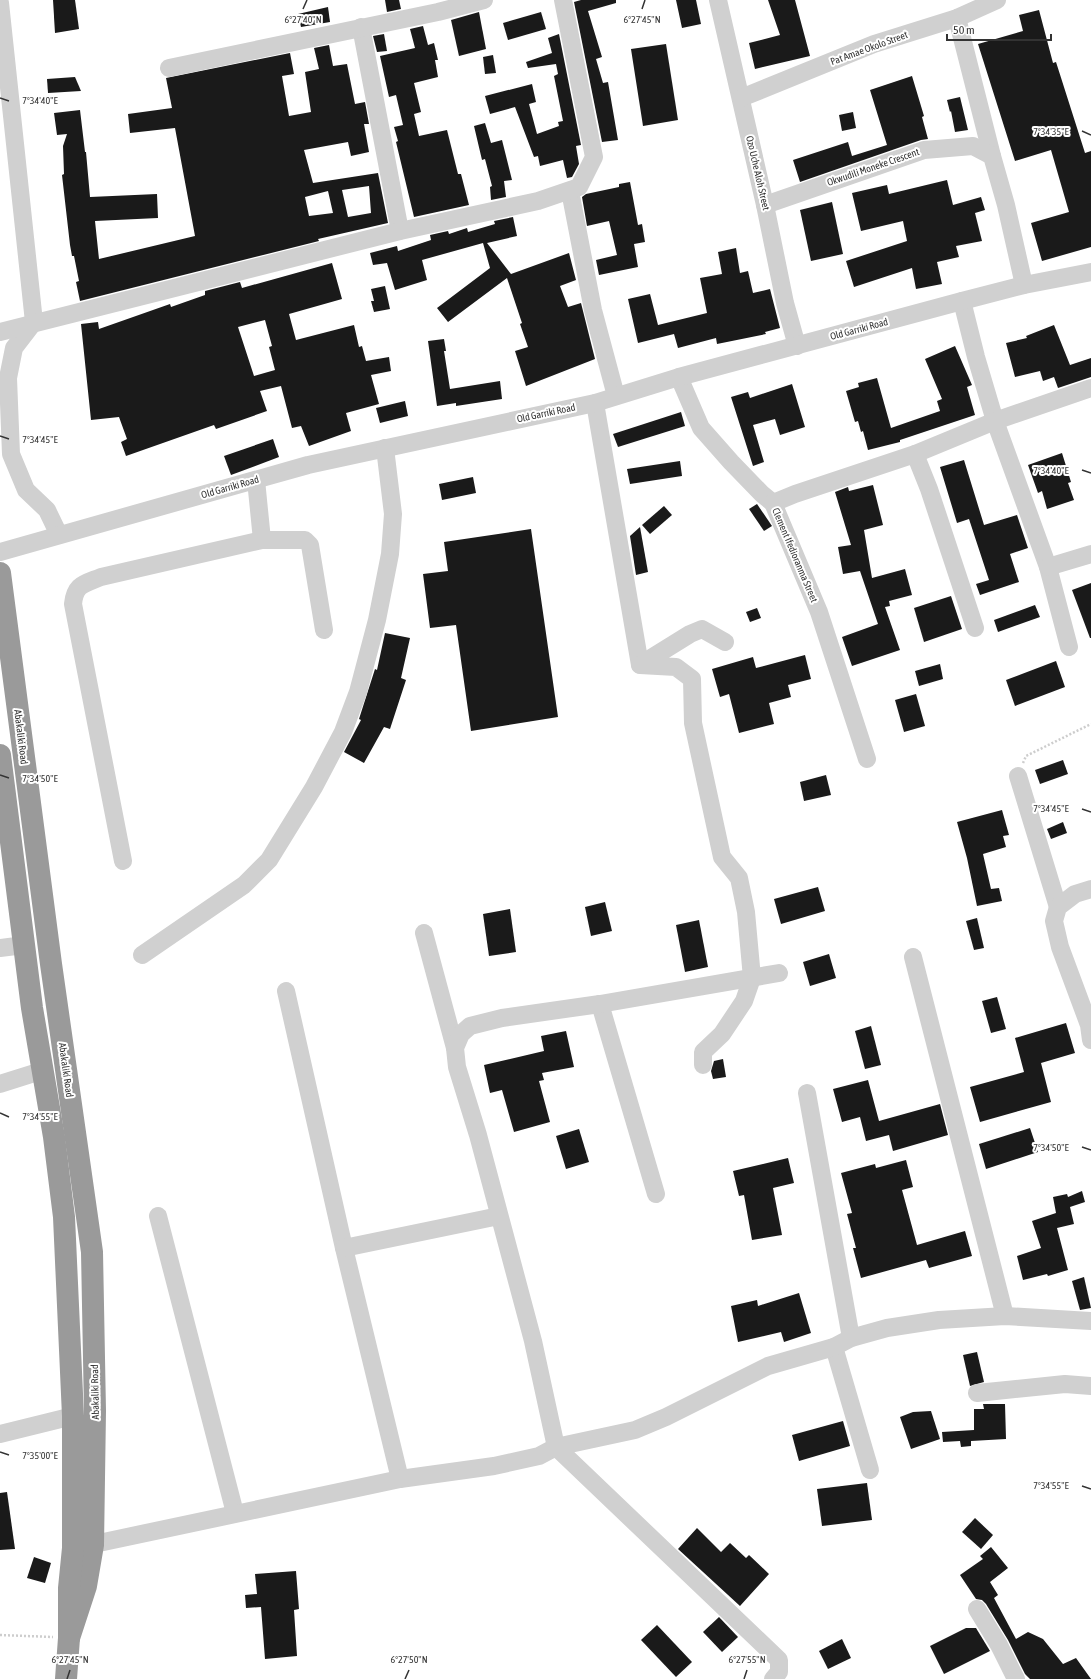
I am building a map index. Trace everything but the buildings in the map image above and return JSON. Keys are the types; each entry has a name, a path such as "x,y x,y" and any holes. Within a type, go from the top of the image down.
{"highway":[{"name":"Abakaliki Road","path":"0,573 52,972 92,1252 96,1411 83,1546"},
{"name":"Abakaliki Road","path":"0,755 41,1071 54,1137 64,1217 73,1416 86,1586 69,1638 66,1679"}],"street":[{"path":"169,68 438,12 484,0"},
{"path":"0,332 34,322 232,275 400,231 538,201 579,187 594,156 563,0"},
{"name":"Ozo Uche Aloh Street","path":"718,0 797,346"},
{"name":"Pat Amae Okolo Street","path":"741,98 874,44 956,18 997,0"},
{"path":"0,3 34,322 14,348 8,378 11,454 26,490 47,510 59,535"},
{"path":"956,18 1006,205 1024,285"},
{"path":"361,27 400,231"},
{"name":"Okwudili Moneke Crescent","path":"765,205 924,150 973,146 992,156"},
{"path":"570,190 593,310 616,396"},
{"name":"Old Garriki Road","path":"0,552 308,465 595,403 679,377 1024,285 1091,272"},
{"path":"962,302 976,357 995,421 1048,567 1069,647"},
{"name":"Clement Ifedioranma Street","path":"679,377 701,428 736,468 762,494 773,502 819,612 867,759"},
{"path":"773,502 914,454 995,421 1091,388"},
{"path":"595,403 640,665"},
{"path":"142,955 244,885 269,860 314,787 343,732 360,684 377,620 390,554 394,514 385,448"},
{"path":"914,454 929,489 975,628"},
{"path":"256,480 262,540"},
{"path":"123,862 72,604 74,593 79,586 101,577 262,540 305,540 310,545 324,630"},
{"path":"1048,567 1091,554"},
{"path":"640,665 690,634 702,629 725,642"},
{"path":"640,665 676,667 692,679 693,723 722,857 739,878 746,912 752,978 744,1001 722,1034 704,1052 703,1065"},
{"path":"1018,776 1058,906 1054,921 1060,947 1089,1025 1091,1040"},
{"path":"1058,906 1075,894 1091,889"},
{"path":"424,933 455,1048 457,1067 478,1135 533,1341 556,1447 779,1660 779,1672 773,1679"},
{"path":"0,948 24,945"},
{"path":"913,957 1004,1316"},
{"path":"455,1048 461,1034 470,1026 502,1018 600,1004 780,973"},
{"path":"286,991 344,1248 400,1479"},
{"path":"600,1004 656,1194"},
{"path":"0,1084 41,1071"},
{"path":"807,1093 851,1338"},
{"path":"158,1216 235,1513"},
{"path":"344,1248 499,1216"},
{"path":"83,1546 400,1479 494,1466 539,1456 556,1447 635,1430 666,1417 768,1366 834,1347 851,1338 903,1325 939,1320 1004,1316 1091,1321"},
{"path":"834,1347 870,1470"},
{"path":"976,1393 1065,1384 1091,1386"},
{"path":"0,1434 73,1416"},
{"path":"977,1609 999,1645 1016,1679"}],"path":[{"path":"1018,776 1026,756 1091,724"},
{"path":"0,1635 69,1638"}]}
